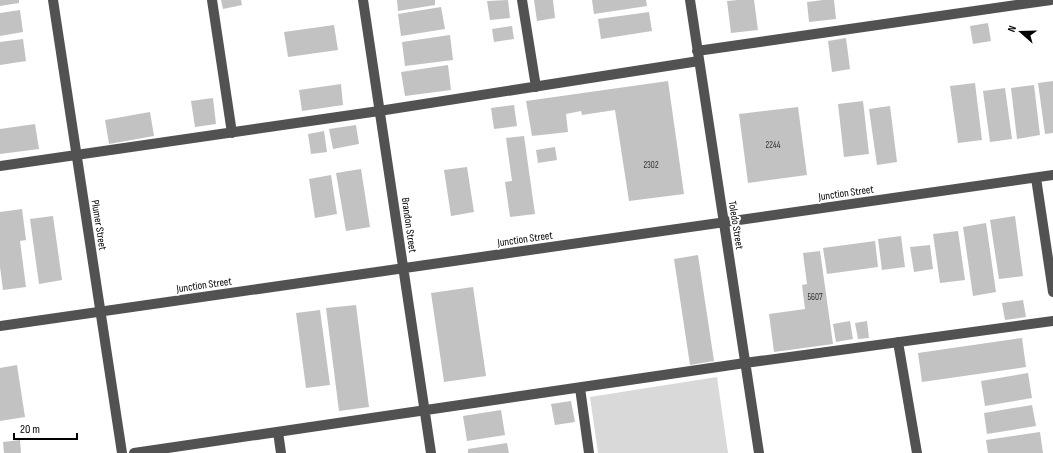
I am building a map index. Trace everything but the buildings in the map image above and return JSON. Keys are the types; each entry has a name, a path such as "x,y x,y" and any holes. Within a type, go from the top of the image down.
{"street":[{"name":"Plumer Street","path":"53,0 122,453"},
{"path":"212,0 232,133"},
{"name":"Brandon Street","path":"363,0 431,453"},
{"path":"522,0 536,87"},
{"name":"Toledo Street","path":"690,0 759,453"},
{"path":"0,166 76,157 536,87 698,56 1051,0"},
{"name":"Junction Street","path":"0,326 1053,175"},
{"path":"1036,178 1053,292"},
{"path":"134,453 745,363 1053,321"},
{"path":"898,342 917,453"},
{"path":"580,388 589,453"},
{"path":"278,432 281,453"}],"shaded area":[{"path":"717,377 728,453 598,453 590,397"}]}
